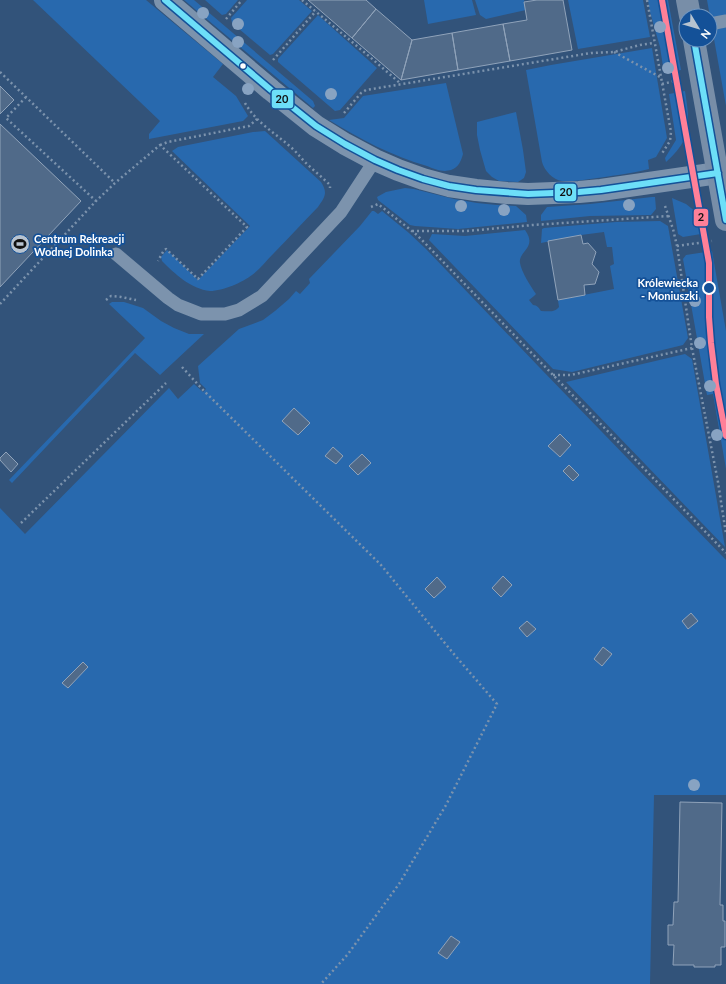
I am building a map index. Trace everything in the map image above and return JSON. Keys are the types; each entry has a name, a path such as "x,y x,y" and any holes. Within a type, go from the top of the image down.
{"main road":[{"path":"695,48 718,174 722,230"}],"street":[{"path":"165,0 316,126 374,160 423,179 449,186 476,190 528,194 586,192 718,174"}],"lane":[{"path":"116,254 178,305 201,314 225,314 239,310 262,296 341,212 374,160"}],"path":[{"path":"224,21 242,0"},
{"path":"302,0 401,85"},
{"path":"647,0 671,132 670,141 657,161 660,182 677,246 692,348 718,482 726,534"},
{"path":"271,62 316,11"},
{"path":"344,114 361,93 366,90 591,53 614,52 654,43"},
{"path":"614,52 661,77"},
{"path":"0,72 115,183"},
{"path":"26,97 6,118 96,201"},
{"path":"0,304 96,201 160,145 168,142 249,126 256,119 296,151 304,161 324,178 330,185 329,192"},
{"path":"159,265 158,260 166,249 198,279 247,228 160,145"},
{"path":"378,204 412,231 466,285 726,553"},
{"path":"412,231 467,232 669,216"},
{"path":"677,246 722,230"},
{"path":"553,375 571,375 692,348"},
{"path":"182,367 204,391 381,565 497,704 446,805 399,884 348,954 321,984"},
{"path":"21,523 166,383"}],"shaded area":[{"path":"33,0 146,0 223,64 213,77 236,96 248,116 243,121 149,139 149,134 160,121"},
{"path":"184,0 194,0 313,101 315,106 313,108"},
{"path":"205,0 238,0 226,14 222,15"},
{"path":"247,0 299,0 312,11 273,54 270,55 232,23 231,18"},
{"path":"424,0 472,0 476,15 428,24"},
{"path":"475,0 524,0 526,10 486,19 480,15"},
{"path":"568,0 643,0 650,37 578,49"},
{"path":"648,0 668,0 681,70 664,73 660,47"},
{"path":"707,0 726,0 726,106 716,48 718,48 718,8 708,8"},
{"path":"318,15 377,68 340,110 335,111 278,62 278,59"},
{"path":"652,48 667,138 656,157 648,160 649,169 620,175 572,181 562,181 552,177 542,162 526,70"},
{"path":"446,83 463,154 458,165 451,170 438,170 401,157 352,134 329,120 344,118 363,96"},
{"path":"685,91 688,121 685,138 681,146 666,162 665,158 676,140 669,94"},
{"path":"516,112 526,172 524,178 518,182 499,181 486,171 477,135 477,122"},
{"path":"265,131 321,182 325,192 324,198 318,207 252,275 227,288 215,291 203,290 178,276 162,261 161,257 167,250 198,280 250,226 172,151 178,147"},
{"path":"405,188 477,203 516,206 526,215 527,222 458,229 410,225 378,200 377,197 386,192"},
{"path":"655,197 656,209 651,215 590,216 541,221 541,215 547,207"},
{"path":"672,198 686,204 696,212 701,234 683,237 678,234"},
{"path":"372,211 378,214 382,211 426,249 726,560 726,795 654,795 650,984 0,984 0,508 25,534 169,388 178,399 194,384 203,392 206,389 200,383 198,366 239,329 263,320 289,299 296,291 300,294 310,283 309,279 360,226"},
{"path":"660,221 668,226 688,338 683,345 572,372 553,369 429,240 432,234 465,236 525,230 528,236 529,245 520,259 520,263 524,274 536,294 529,300 541,311 551,311 559,307 558,300 614,289 610,266 614,264 612,247 607,247 604,232 541,243 542,229 616,222"},
{"path":"712,251 726,331 726,469 713,394 707,395 683,259 686,255"},
{"path":"112,302 124,302 143,308 161,321 189,334 204,334 160,375 135,353 12,483 9,480 145,338 109,304"},
{"path":"685,354 692,359 725,547 566,382"}],"building":[{"path":"308,0 366,0 376,9 352,38"},
{"path":"537,0 563,0 572,50 510,61 503,24 527,20 524,2"},
{"path":"376,9 412,40 401,80 352,38"},
{"path":"503,24 510,61 458,70 452,33"},
{"path":"452,33 458,70 401,80 412,40"},
{"path":"0,86 14,100 0,114"},
{"name":"Centrum Rekreacji Wodnej Dolinka","path":"0,124 81,201 0,287"},
{"path":"581,235 583,244 588,243 596,252 592,264 599,272 595,284 584,285 585,295 558,300 548,241"},
{"path":"294,408 310,423 298,435 282,421"},
{"path":"560,434 571,445 560,457 548,446"},
{"path":"333,447 343,456 336,464 325,456"},
{"path":"6,452 18,464 11,472 0,460"},
{"path":"362,454 371,463 358,475 349,466"},
{"path":"569,465 579,475 573,481 563,471"},
{"path":"503,576 512,585 501,597 492,588"},
{"path":"437,577 446,587 434,598 425,589"},
{"path":"691,613 698,621 688,629 682,621"},
{"path":"527,621 536,629 527,637 519,628"},
{"path":"603,647 612,654 602,666 594,659"},
{"path":"83,662 88,667 68,688 62,683"},
{"path":"680,802 722,803 720,905 723,905 723,921 725,921 725,947 721,947 721,965 715,965 715,967 673,965 674,945 668,945 668,925 673,925 674,902 678,902"},
{"path":"451,936 460,942 447,959 438,953"}],"transit line":[{"name":"20","path":"165,0 316,126 375,160 423,179 449,186 476,190 528,194 601,190 718,173"},
{"name":"2","path":"662,0 709,263 709,317 711,343 716,384 726,436"},
{"name":"20","path":"695,48 726,220"}],"place":[{"name":"Centrum Rekreacji Wodnej Dolinka","path":"20,244"},
{"name":"Królewiecka - Moniuszki","path":"709,288"}]}
